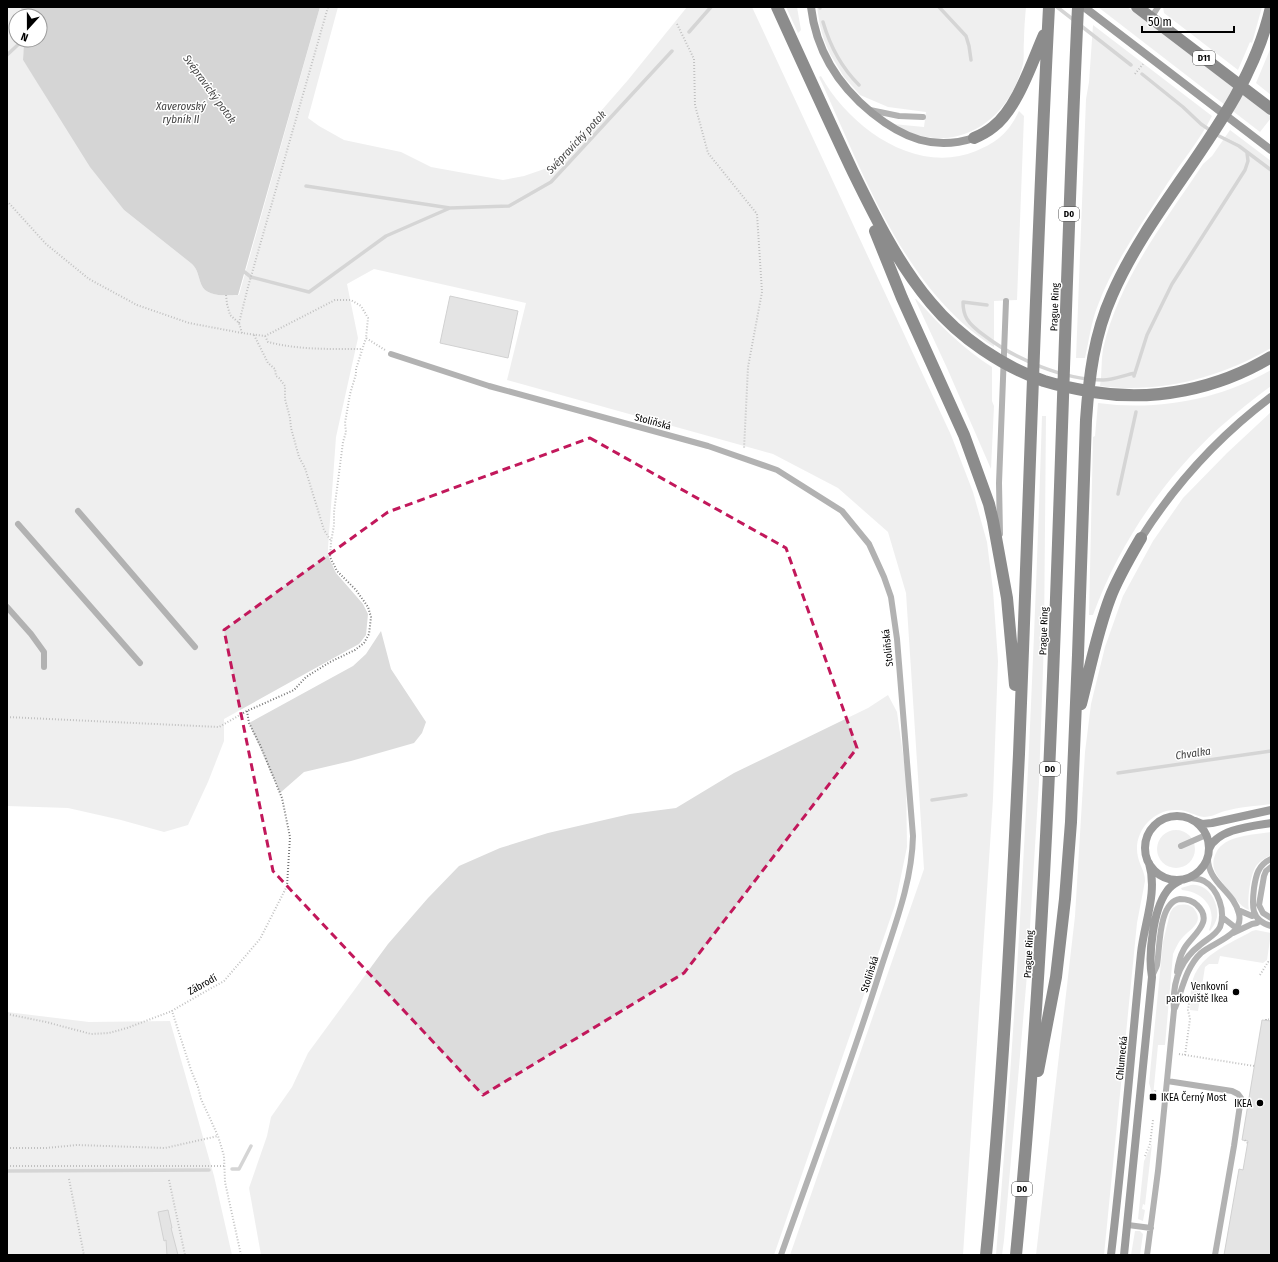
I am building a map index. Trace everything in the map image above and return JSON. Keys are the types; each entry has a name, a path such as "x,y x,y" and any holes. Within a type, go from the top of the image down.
{"highway":[{"path":"776,7 847,159 885,236 931,304 955,328 980,347 1023,372 1045,381 1068,388 1118,395 1151,394 1184,390 1216,382 1247,370 1271,357"},
{"name":"Prague Ring","path":"986,1255 1007,997 1020,731 1041,143 1043,47 1047,28 1048,7"},
{"name":"Prague Ring","path":"1016,1255 1037,1003 1049,784 1078,7"},
{"name":"D11","path":"1137,7 1271,109"},
{"path":"1028,1124 1055,985 1065,899 1071,822 1086,420 1092,365 1100,327 1118,282 1148,229 1219,123 1239,89 1259,46 1271,7"},
{"path":"974,138 993,127 1008,110 1043,47"},
{"path":"847,159 902,298 964,435 989,504 1001,563 1009,621 1020,731"},
{"path":"1075,729 1100,630 1110,597 1141,538"}],"main road":[{"path":"811,7 818,40 829,63 843,84 867,109 884,123 897,131 921,141 933,143 953,143 974,138"},
{"path":"1084,7 1271,150"},
{"path":"1141,538 1169,497 1198,463 1238,424 1271,397"},
{"path":"1184,879 1171,880 1162,876 1156,873 1148,863 1145,853 1145,844 1148,834 1162,819 1172,816 1183,817 1202,824 1271,810"},
{"path":"1193,820 1206,835 1208,852"},
{"path":"1124,1255 1152,978 1150,964 1151,946 1162,897 1174,883 1199,871 1205,863 1208,852 1216,839 1229,832 1271,823"},
{"name":"Chlumecká","path":"1111,1255 1142,942 1152,885 1151,871 1148,863"}],"lane":[{"path":"1151,18 1158,7"},
{"path":"867,109 893,115 923,118"},
{"path":"1001,563 999,483 1006,301"},
{"name":"Stoliňská","path":"391,354 489,386 708,446 777,470 842,511 869,544 884,577 891,598 897,639 913,836 913,854 906,890 875,988 781,1255"},
{"path":"78,511 195,646"},
{"path":"18,524 140,663"},
{"path":"7,607 31,634 44,652 44,667"},
{"path":"1181,846 1206,835"},
{"path":"1208,852 1208,868 1238,910 1239,928"},
{"path":"1271,859 1262,865 1257,873 1252,904 1254,913 1257,917 1263,923 1271,926"},
{"path":"1271,867 1266,871 1264,876 1259,905 1263,913 1271,918"},
{"path":"1175,981 1181,967 1189,955 1216,932 1222,917 1220,901 1212,888 1199,880 1184,879"},
{"path":"1147,1255 1158,1171 1174,1010 1173,995 1175,981 1182,952 1198,933 1204,919 1198,906 1194,903 1184,899 1179,899 1173,902 1167,910 1160,935 1157,965 1152,978"},
{"path":"1238,910 1252,916"},
{"path":"1222,917 1239,928"},
{"path":"1174,1010 1184,983 1197,958 1211,946 1239,928 1257,923"},
{"path":"1167,1081 1232,1091 1238,1094 1240,1098 1233,1152 1215,1255"},
{"path":"1128,1225 1151,1228"}],"path":[{"path":"239,324 248,287 328,7"},
{"path":"677,24 694,59 695,105 708,153 756,214 762,292 748,367 743,458"},
{"path":"7,201 46,244 89,279 137,305 189,323 242,334 265,336 335,300 351,300 361,306 368,318 366,338 356,369 345,423 346,432 343,442 334,512 330,557 337,571 356,590 368,607 371,617 369,634 364,643 355,650 330,662 306,677 294,690 247,711 219,727 7,717"},
{"path":"226,295 226,304 230,315 239,324 242,334"},
{"path":"254,335 268,363 275,369 276,376 285,386 285,399 299,458 305,468 324,530 331,542"},
{"path":"265,336 268,342 281,345 314,349 362,349"},
{"path":"366,338 391,354"},
{"name":"Zábrodí","path":"7,1014 46,1022 91,1034 109,1033 127,1028 172,1011 224,981 260,939 287,886 290,837 282,798 261,747 249,723 247,711"},
{"path":"1260,975 1268,962 1271,963"},
{"path":"1185,1055 1190,1019 1188,1010 1190,996"},
{"path":"172,1011 191,1070 198,1086 201,1099 218,1136 224,1156 226,1189 241,1255"},
{"path":"1266,1020 1271,1020"},
{"path":"1170,1053 1254,1066"},
{"path":"1143,1159 1150,1144 1153,1113"},
{"path":"7,1148 46,1148 77,1145 165,1148 218,1136"},
{"path":"7,1166 224,1166"},
{"path":"69,1179 84,1255"},
{"path":"169,1180 185,1255"}],"highlighted area":[{"path":"590,438 786,548 857,748 684,973 483,1095 273,871 224,630 388,512"}],"shaded area":[{"path":"7,7 21,8 8,8 8,48 24,48 23,60 124,210 192,264 197,271 201,284 207,292 217,295 239,295 320,7 338,7 308,118 344,140 401,152 431,167 503,180 524,176 553,166 628,80 687,7 752,7 951,435 973,492 987,542 993,590 998,661 993,799 963,1255 790,1255 924,869 906,593 888,532 838,488 773,454 507,380 526,303 374,269 347,284 358,338 336,437 328,548 329,558 336,573 363,604 368,614 366,635 359,644 224,719 224,741 208,782 188,825 164,832 121,820 68,808 7,806"},
{"path":"786,7 797,7 801,30 798,33"},
{"path":"817,7 1026,7 1024,57 1022,68 1014,89 1003,106 988,121 972,131 954,137 934,138 914,134 893,124 924,127 926,112 888,107 860,95 844,77 830,54 820,26"},
{"path":"1098,7 1127,7 1271,116 1271,118 1260,132"},
{"path":"1163,7 1262,7 1252,43 1250,42 1238,70 1164,13"},
{"path":"1093,25 1212,116 1202,134 1167,184 1120,259 1104,290 1096,311 1085,358 1076,358 1086,99 1089,82"},
{"path":"1271,47 1271,95 1256,83"},
{"path":"821,76 833,95 849,113 867,129 886,142 908,152 930,157 953,157 976,151 991,144 1002,136 1007,131 1019,111 1024,116 1017,300 994,301 994,347 962,322 934,293 910,260 888,225 869,188 819,77"},
{"path":"1230,130 1271,161 1271,348 1231,368 1188,381 1144,388 1100,386 1103,349 1110,323 1131,275 1158,230 1203,164 1212,156"},
{"path":"915,299 961,344 992,367 992,401 994,406 991,469 947,368"},
{"path":"1271,370 1271,386 1219,428 1179,469 1161,491 1130,538 1116,563 1093,615 1089,615 1093,437 1095,436 1098,403 1143,405 1187,401 1230,389"},
{"path":"1271,412 1271,804 1236,808 1207,817 1181,810 1169,810 1160,813 1153,818 1141,831 1137,848 1145,881 1137,923 1104,1255 1036,1255 1075,916 1085,752 1091,704 1105,647 1123,596 1153,541 1183,498 1227,453"},
{"path":"1042,416 1046,416 1044,641 1039,782 1027,975 1004,1240 1002,1255 996,1255 1012,1046 1025,836"},
{"path":"381,631 391,669 426,722 422,733 414,743 351,761 304,772 280,793 249,723 353,666 366,654"},
{"path":"888,695 897,712 906,775 907,847 895,905 774,1255 261,1255 249,1188 267,1136 271,1117 292,1087 308,1053 388,944 428,898 459,866 500,848 548,833 630,814 676,808 734,773 868,708"},
{"path":"1176,830 1186,833 1192,839 1195,849 1192,859 1186,865 1176,868 1166,865 1160,859 1157,849 1160,839 1166,833"},
{"path":"1271,832 1271,855 1256,866 1252,876 1249,894 1249,910 1239,903 1219,879 1213,863 1214,858 1220,847 1232,839"},
{"path":"1197,885 1207,890 1214,899 1217,917 1210,931 1212,915 1207,902 1196,894 1190,891 1182,890 1181,888"},
{"path":"1178,905 1192,907 1195,910 1198,919 1195,925 1180,941 1173,954 1165,1045 1158,1045 1153,1097 1149,1083 1163,942 1170,913 1173,908"},
{"path":"1256,930 1271,933 1267,960 1263,963 1220,956 1218,964 1209,964 1205,967 1198,1011 1190,1010 1193,979 1203,962 1226,945"},
{"path":"7,1012 89,1022 170,1021 214,1176 232,1255 7,1255"},
{"path":"1152,1144 1145,1205 1143,1204 1142,1209 1145,1210 1143,1221 1138,1219 1144,1161"},
{"path":"1135,1231 1140,1231 1143,1234 1140,1255 1131,1255"}],"water":[{"name":"Xaverovský rybník II","path":"320,7 238,295 217,295 207,292 201,284 194,266 124,210 90,167 23,60 24,48 48,48 48,8 21,8"}],"building":[{"path":"450,296 518,311 508,358 440,343"},
{"name":"IKEA","path":"1262,1020 1271,1021 1271,1255 1224,1255 1239,1169 1243,1170 1248,1141 1242,1140"},
{"path":"168,1210 178,1255 167,1255 166,1240 164,1241 158,1212"}],"waterway":[{"name":"Svépravický potok","path":"689,32 711,7"},
{"path":"939,7 966,36 971,60"},
{"path":"1057,7 1075,21"},
{"path":"823,22 837,56 859,85"},
{"path":"1080,25 1131,65"},
{"path":"7,55 14,48"},
{"name":"Svépravický potok","path":"306,186 450,208 509,206 551,182 672,51"},
{"path":"1142,74 1183,107 1201,124 1217,135 1239,146 1271,170"},
{"path":"1134,376 1147,335 1172,284 1245,170 1248,161 1247,153"},
{"path":"242,270 251,277 309,292 386,236 450,208"},
{"path":"987,305 963,302 964,313 969,322 977,330 997,344 1025,360 1056,372 1088,379 1107,380 1135,373"},
{"path":"1118,494 1136,412"},
{"name":"Chvalka","path":"1118,773 1271,751"},
{"name":"Chvalka","path":"932,800 966,795"},
{"name":"Chvalka","path":"232,1169 239,1169 251,1146"},
{"path":"7,1171 209,1170"}],"place":[{"name":"Venkovní parkoviště Ikea","path":"1236,992"},
{"name":"IKEA Černý Most","path":"1153,1097"},
{"name":"IKEA","path":"1260,1103"}]}
